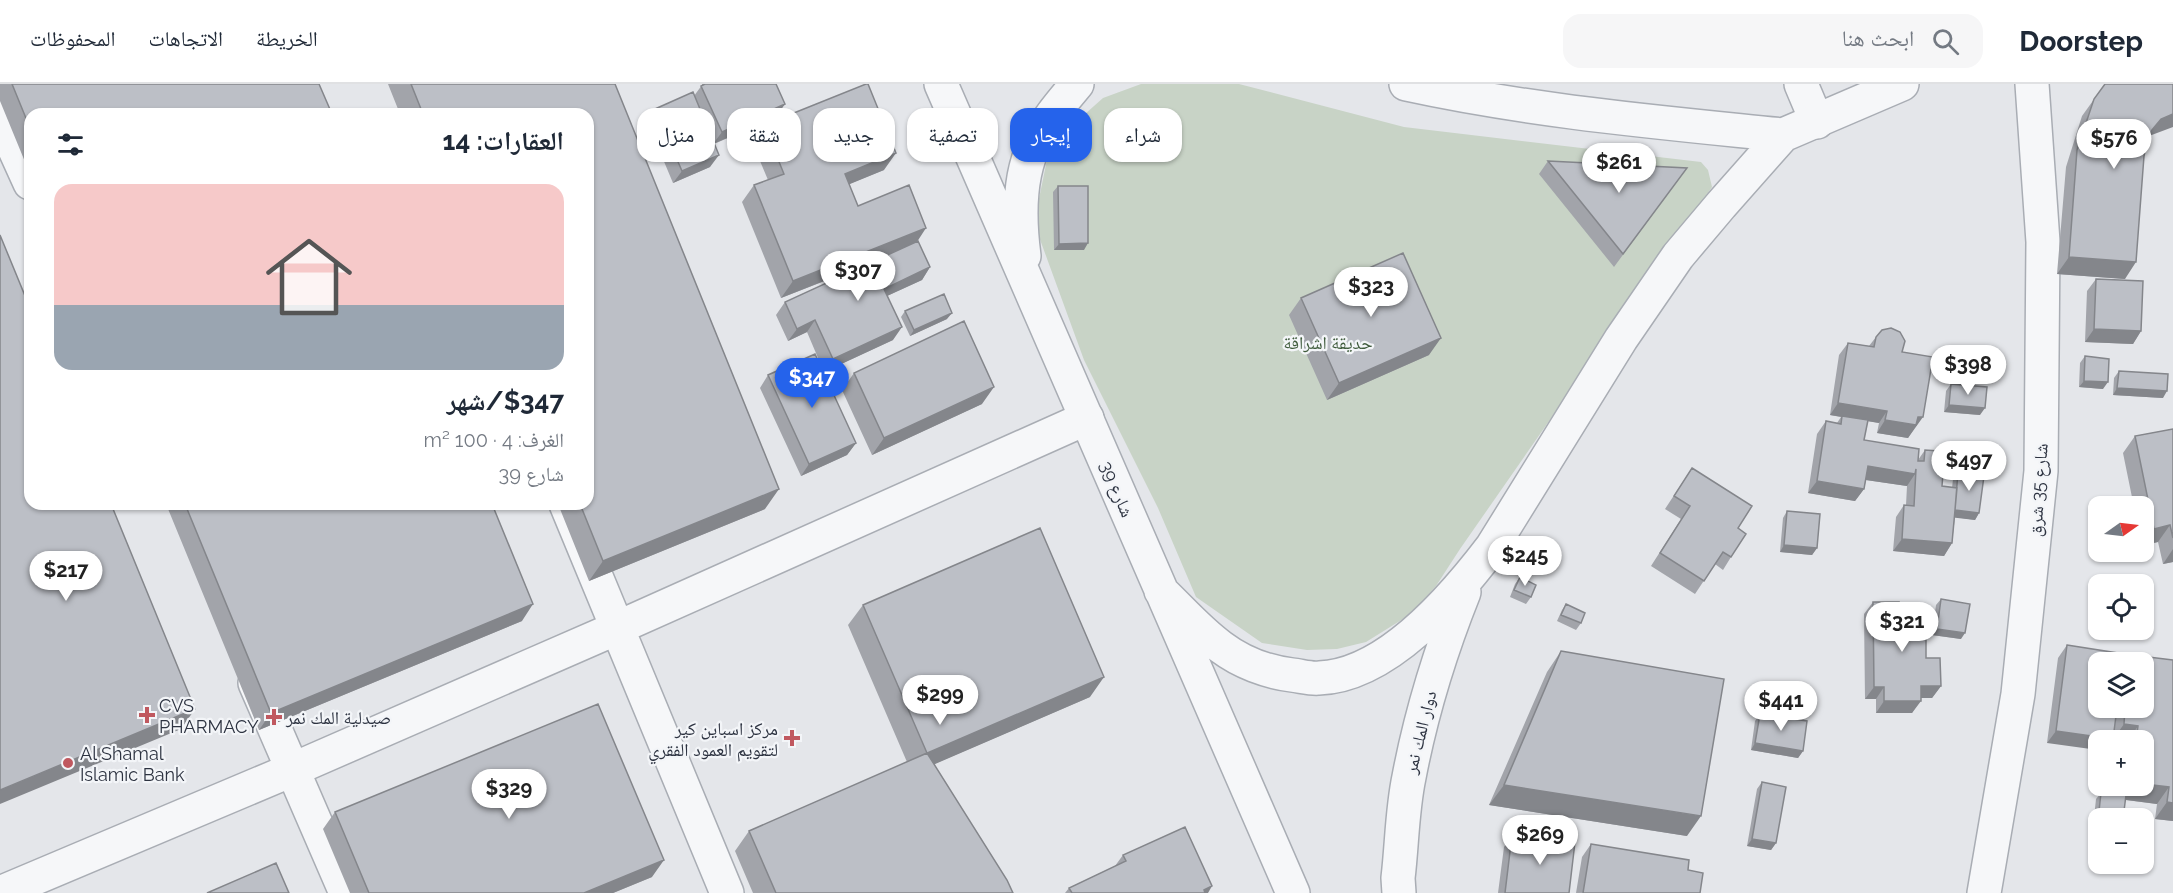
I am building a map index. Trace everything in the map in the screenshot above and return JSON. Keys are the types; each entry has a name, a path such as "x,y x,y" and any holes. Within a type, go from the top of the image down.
{"street":[{"name":"شارع 39","path":"941,84 1293,893"},
{"path":"1027,280 1020,224 1024,172 1035,142 1077,84"},
{"path":"1406,84 1459,95 1618,118 1783,135 1902,84"},
{"path":"1801,84 1817,122"},
{"name":"شارع 35 شرق","path":"1984,893 2018,694 2041,471 2043,242 2032,84"},
{"path":"0,117 24,170"},
{"path":"1161,591 1206,635 1223,648 1255,666 1281,674 1320,678 1353,672 1390,652 1418,630 1470,576 1492,547 1621,339 1678,255 1783,135"},
{"path":"0,893 294,769 617,628 1087,418"},
{"path":"568,510 728,893"},
{"name":"دوار المك نمر","path":"1399,893 1398,879 1408,779 1437,667 1470,576"},
{"path":"242,652 346,893"}],"green space":[{"name":"حديقة اشراقة","path":"1141,84 1239,84 1404,127 1701,162 1708,170 1712,187 1436,586 1411,614 1366,642 1337,649 1307,650 1262,643 1196,597 1158,508 1084,360 1034,223 1047,162 1092,162 1092,108 1103,98"}],"building":[{"path":"12,84 319,84 329,108 24,108 24,113"},
{"path":"411,84 615,84 637,138 637,162 647,162 779,489 603,561 582,510 594,510 594,108 421,108"},
{"path":"705,84 776,84 785,104 776,108 727,108 727,130 722,132 715,117 715,108 711,108 701,86"},
{"path":"868,84 878,108 813,108 813,162 874,162 845,174 858,206 909,185 926,228 793,281 754,185 784,174 779,162 801,162 801,110"},
{"path":"2105,84 2173,84 2173,114 2161,119 2152,130 2144,156 2136,262 2069,257 2077,150 2094,99"},
{"path":"693,92 700,108 657,108"},
{"path":"715,145 719,155 715,157"},
{"path":"1548,161 1687,168 1623,254"},
{"path":"678,162 703,162 682,171"},
{"path":"1058,186 1088,186 1088,243 1059,244"},
{"path":"0,235 24,293 24,510 113,510 195,709 0,790"},
{"path":"918,241 930,267 884,289 902,327 833,359 815,320 797,329 785,302"},
{"path":"1403,253 1441,338 1339,383 1301,298"},
{"path":"2096,279 2143,281 2141,331 2094,329"},
{"path":"944,294 952,313 914,330 905,311"},
{"path":"964,321 994,387 884,438 854,373"},
{"path":"1891,328 1900,332 1905,341 1902,352 1933,357 1923,417 1918,417 1916,425 1885,420 1887,411 1838,403 1848,343 1874,347 1876,337 1882,330"},
{"path":"815,354 856,443 809,464 768,375"},
{"path":"2085,356 2109,359 2108,382 2084,381"},
{"path":"2119,371 2168,374 2167,391 2117,388"},
{"path":"1951,384 1987,387 1985,408 1949,405"},
{"path":"1842,416 1868,420 1864,440 1919,449 1918,461 1924,461 1925,450 1939,451 1938,461 1944,462 1942,486 1957,488 1952,543 1902,539 1904,505 1914,506 1916,469 1915,474 1868,466 1864,489 1817,481 1826,421 1841,424"},
{"path":"2173,429 2173,538 2170,525 2154,529 2154,496 2147,496 2135,436"},
{"path":"1692,468 1752,506 1738,528 1746,534 1731,557 1723,552 1704,581 1660,553 1690,506 1674,496"},
{"path":"1958,472 1984,476 1979,513 1955,510"},
{"path":"187,510 494,510 533,604 271,713"},
{"path":"1787,511 1820,514 1817,548 1784,545"},
{"path":"1040,528 1104,677 927,753 863,605"},
{"path":"1520,577 1536,585 1531,597 1514,590"},
{"path":"1941,599 1970,604 1965,633 1937,629"},
{"path":"1873,602 1899,602 1898,608 1926,608 1926,658 1940,658 1941,686 1921,686 1921,701 1884,701 1884,687 1874,687"},
{"path":"1566,604 1585,613 1581,623 1561,615"},
{"path":"2067,645 2111,652 2088,652 2088,718 2116,718 2114,730 2088,730 2088,735 2056,731"},
{"path":"1561,651 1724,679 1701,816 1504,785"},
{"path":"2154,658 2173,660 2173,803 2167,802 2169,787 2154,785 2154,730 2137,730 2138,726 2124,724 2124,718 2154,718"},
{"path":"598,704 664,860 584,893 369,893 335,812"},
{"path":"1760,714 1807,721 1803,751 1755,743"},
{"path":"927,753 1013,893 776,893 749,831"},
{"path":"1762,782 1786,787 1776,843 1752,839"},
{"path":"2101,796 2126,796 2124,808 2099,808"},
{"path":"1185,827 1212,886 1204,890 1205,893 1072,893 1069,888 1126,861 1123,855"},
{"path":"1512,835 1575,842 1569,893 1505,893"},
{"path":"1591,844 1689,860 1688,870 1703,873 1700,893 1583,893"},
{"path":"276,863 289,893 207,893"}],"place":[{"name":"CVS PHARMACY","path":"147,715"},
{"name":"صيدلية المك نمر","path":"274,717"},
{"name":"مركز اسباين كير لتقويم العمود الفقري","path":"792,738"},
{"name":"Al Shamal Islamic Bank","path":"68,763"}]}
